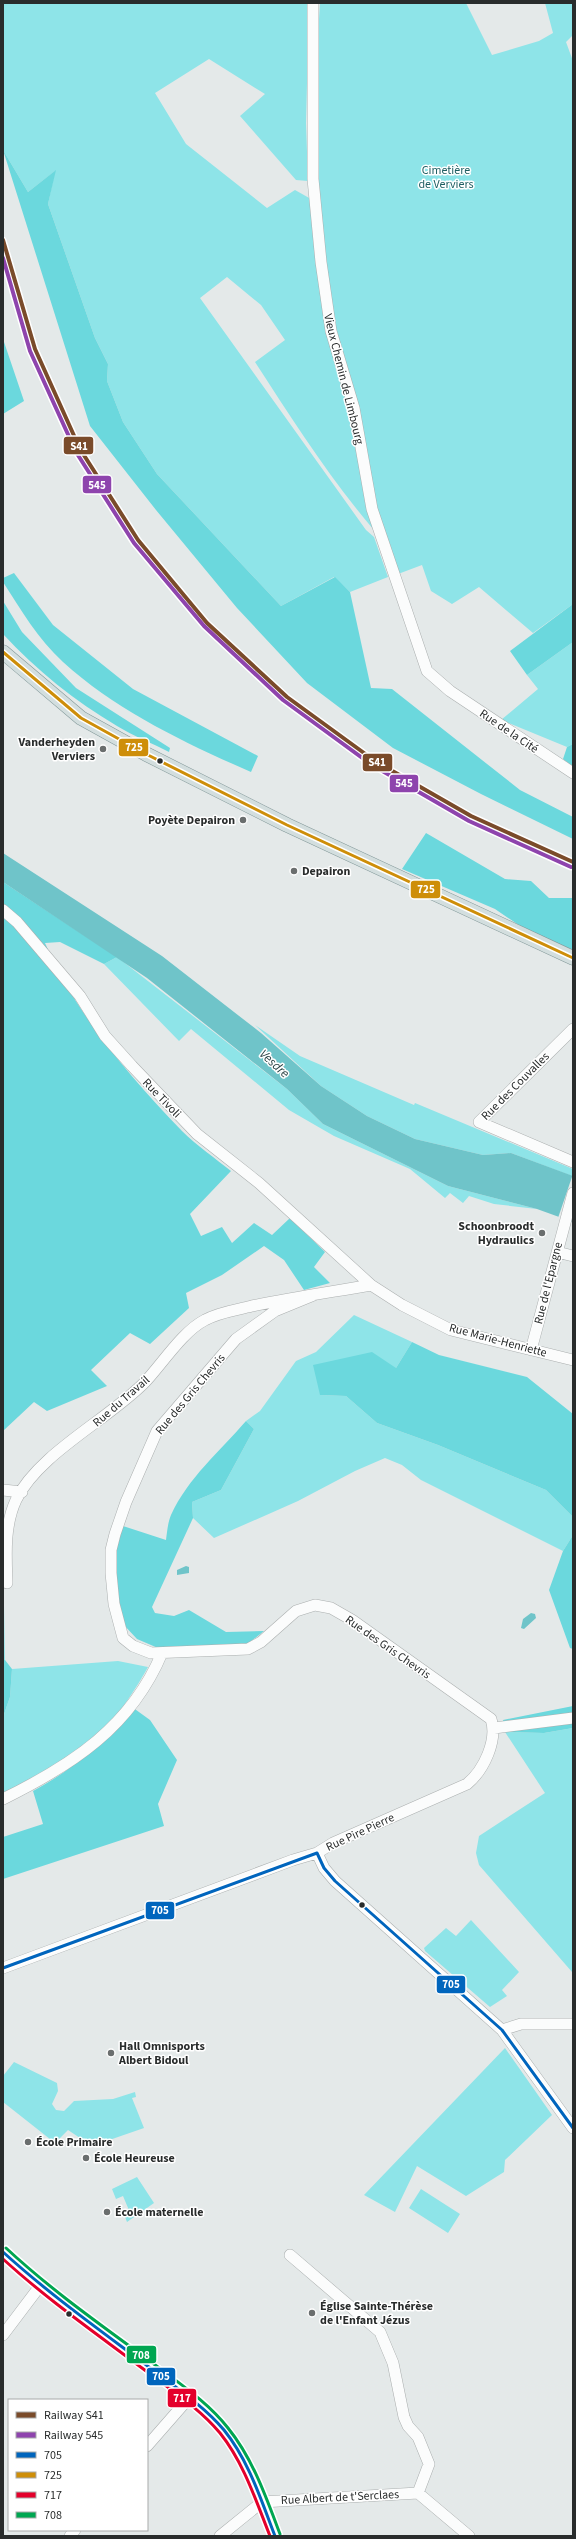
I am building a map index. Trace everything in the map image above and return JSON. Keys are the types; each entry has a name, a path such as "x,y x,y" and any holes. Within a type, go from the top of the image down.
{"main road":[{"path":"3,652 81,718 146,754 287,825 573,958"}],"street":[{"name":"Vieux Chemin de Limbourg","path":"313,3 314,179 321,262 331,331 354,408 372,509 428,672 447,688"},
{"name":"Rue de la Cité","path":"447,688 573,773"},
{"name":"Rue Tivoli","path":"3,910 17,922 80,996 106,1036 197,1134 259,1183 346,1262"},
{"name":"Rue des Couvalles","path":"573,1029 479,1122 573,1162"},
{"name":"Rue de l'Epargne","path":"531,1350 564,1220 573,1193"},
{"path":"557,1252 573,1256"},
{"name":"Rue Marie-Henriette","path":"346,1262 371,1285 402,1304 452,1330 573,1360"},
{"path":"314,1295 371,1285"},
{"name":"Rue du Travail","path":"7,1583 6,1536 12,1511 22,1492 51,1459 144,1383 185,1338 205,1320 226,1312 314,1295"},
{"name":"Rue des Gris Chevris","path":"314,1295 275,1312 236,1339 157,1431 126,1502 111,1550 111,1573 118,1623 123,1638 133,1646 146,1652 162,1653 248,1649 261,1642 296,1611 315,1605 326,1607 352,1620 492,1723"},
{"path":"3,1490 22,1492"},
{"path":"3,1799 48,1777 92,1747 128,1708 156,1667 162,1653"},
{"path":"492,1723 573,1718"},
{"name":"Rue Pire Pierre","path":"3,1968 293,1860 317,1853 333,1843 467,1784 478,1775 492,1740 492,1723"},
{"path":"317,1853 324,1868 335,1881 502,2030 573,2128"},
{"path":"502,2030 521,2024 573,2024"},
{"path":"3,2252 40,2286 211,2416 231,2440 262,2502 276,2536"},
{"path":"290,2255 380,2332 394,2363 404,2417 408,2426 418,2437 429,2464 418,2493 464,2534"},
{"path":"3,2335 40,2286"},
{"path":"148,2445 189,2398"},
{"name":"Rue Albert de t'Serclaes","path":"262,2502 418,2493"},
{"path":"220,2536 262,2502"}],"green space":[{"path":"3,3 309,3 306,123 308,181 296,180 240,116 265,94 209,59 155,93 186,144 267,208 295,190 311,199 316,266 330,343 349,406 373,529 326,468 255,362 285,340 261,305 227,277 200,298 366,530 374,537 388,577 350,592 334,577 281,606 157,474 123,422 107,381 108,364 95,338 48,204 55,171 28,192 3,150"},
{"name":"Cimetière de Verviers","path":"320,3 466,3 492,55 539,41 553,33 545,3 573,3 573,35 566,42 573,61 573,604 533,633 479,587 452,604 431,591 422,565 398,574 376,510 335,328 325,260 318,176 317,51"},
{"path":"573,642 573,744 567,747 501,720 538,689 527,675"},
{"path":"117,957 287,1089 323,1124 448,1186 537,1209 494,1204 469,1196 463,1203 450,1193 445,1198 410,1169 334,1136 289,1110 191,1029 179,1041 104,964"},
{"path":"255,1025 300,1056 414,1105 415,1103 573,1169 572,1176 511,1153 483,1155 415,1139 367,1116 321,1086"},
{"path":"354,1315 412,1342 396,1368 320,1395 346,1396 377,1423 438,1445 546,1490 573,1517 573,1535 563,1551 421,1480 402,1465 385,1458 355,1471 298,1501 214,1538 193,1518 192,1502 221,1490 254,1429 246,1421 260,1411 296,1361 316,1352"},
{"path":"3,1550 5,1660 3,1660"},
{"path":"118,1661 148,1667 135,1689 110,1723 92,1742 72,1757 3,1797 3,1717 10,1697 12,1669"},
{"path":"573,1728 572,1972 479,1865 476,1853 479,1836 545,1793 505,1732 544,1733"},
{"path":"471,1920 519,1972 502,1990 507,1996 490,2007 425,1951 424,1948 446,1928 456,1936"},
{"path":"505,2048 552,2115 505,2160 504,2172 466,2196 417,2166 395,2212 364,2195"},
{"path":"14,2062 57,2083 58,2091 52,2104 56,2110 64,2111 74,2101 113,2099 135,2092 136,2097 132,2098 144,2128 92,2146 68,2130 55,2143 3,2102 3,2076"},
{"path":"137,2177 154,2203 127,2222 125,2217 131,2215 123,2196 116,2199 112,2189"},
{"path":"421,2189 460,2214 448,2233 409,2208"}],"shaded area":[{"path":"3,150 28,192 56,170 48,204 95,338 108,364 107,381 123,422 157,474 281,606 335,577 350,592 371,688 392,689 520,790 573,817 573,839 481,794 393,748 307,683 237,608 156,510 90,426"},
{"path":"3,339 24,401 3,414"},
{"path":"14,573 53,625 133,689 258,756 251,772 152,724 129,711 84,680 54,653 23,614 3,582 3,578"},
{"path":"3,601 22,632 76,688 170,748 169,752 129,733 101,716 42,672 3,634"},
{"path":"573,604 573,642 527,675 510,651"},
{"path":"573,744 573,767 563,759 567,747"},
{"path":"426,833 505,879 531,881 549,898 573,898 573,950 526,930 495,909 402,869"},
{"path":"3,882 117,957 104,964 60,942 45,943 72,994 105,1043 123,1066 182,1131 231,1171 190,1214 201,1236 222,1227 232,1243 254,1223 272,1235 290,1218 325,1252 314,1267 330,1283 304,1290 284,1260 264,1246 222,1275 186,1293 189,1308 150,1344 130,1333 91,1370 107,1386 47,1411 34,1402 3,1431"},
{"path":"412,1342 439,1355 527,1377 573,1414 573,1517 546,1490 438,1445 377,1423 346,1396 320,1395 313,1365 372,1352 396,1368"},
{"path":"246,1421 254,1429 221,1490 192,1502 193,1518 152,1607 155,1613 174,1616 189,1610 226,1632 264,1631 245,1646 158,1648 137,1639 123,1624 117,1598 115,1555 123,1526 166,1540 171,1515 186,1489 205,1465"},
{"path":"573,1535 573,1649 570,1648 549,1590 563,1551"},
{"path":"3,1660 5,1660 12,1669 10,1697 3,1717"},
{"path":"573,1706 573,1728 544,1733 505,1732 503,1720"},
{"path":"132,1707 150,1720 177,1760 158,1804 164,1826 3,1879 3,1837 43,1824 33,1791 63,1773 87,1754 109,1733"}],"water":[{"name":"Vesdre","path":"3,853 162,956 261,1033 321,1086 367,1116 415,1139 483,1155 511,1153 573,1176 573,1222 537,1209 448,1186 323,1124 287,1089 147,978 3,882"},
{"path":"186,1566 189,1567 189,1573 177,1575 177,1570"},
{"path":"531,1613 535,1614 536,1618 524,1629 521,1628 523,1619"}],"pier":[{"path":"573,1174 573,1214 570,1222 558,1218"}],"rail line":[{"name":"S41","path":"3,240 35,349 80,449 138,540 207,623 287,697 375,761 471,816 573,862"},
{"name":"545","path":"3,258 30,351 76,452 134,543 204,626 283,700 372,765 469,821 571,867"}],"transit line":[{"name":"725","path":"3,652 81,718 146,754 287,825 573,958"},
{"name":"705","path":"317,1853 324,1868 335,1881 502,2030 573,2128"},
{"name":"705","path":"3,1968 317,1853"},
{"name":"708","path":"6,2248 58,2293 191,2392 220,2418 237,2440 252,2465 280,2534"},
{"name":"705","path":"3,2252 55,2296 186,2395 224,2430 241,2455 275,2536"},
{"name":"717","path":"3,2259 55,2303 184,2400 212,2424 220,2433 243,2470 270,2536"}],"place":[{"name":"Vanderheyden Verviers","path":"103,749"},
{"name":"Poyète Depairon","path":"243,820"},
{"name":"Depairon","path":"294,871"},
{"name":"Schoonbroodt Hydraulics","path":"542,1233"},
{"name":"Hall Omnisports Albert Bidoul","path":"111,2053"},
{"name":"École Primaire","path":"28,2142"},
{"name":"École Heureuse","path":"86,2158"},
{"name":"École maternelle","path":"107,2212"},
{"name":"Église Sainte-Thérèse de l'Enfant Jézus","path":"312,2313"}]}
